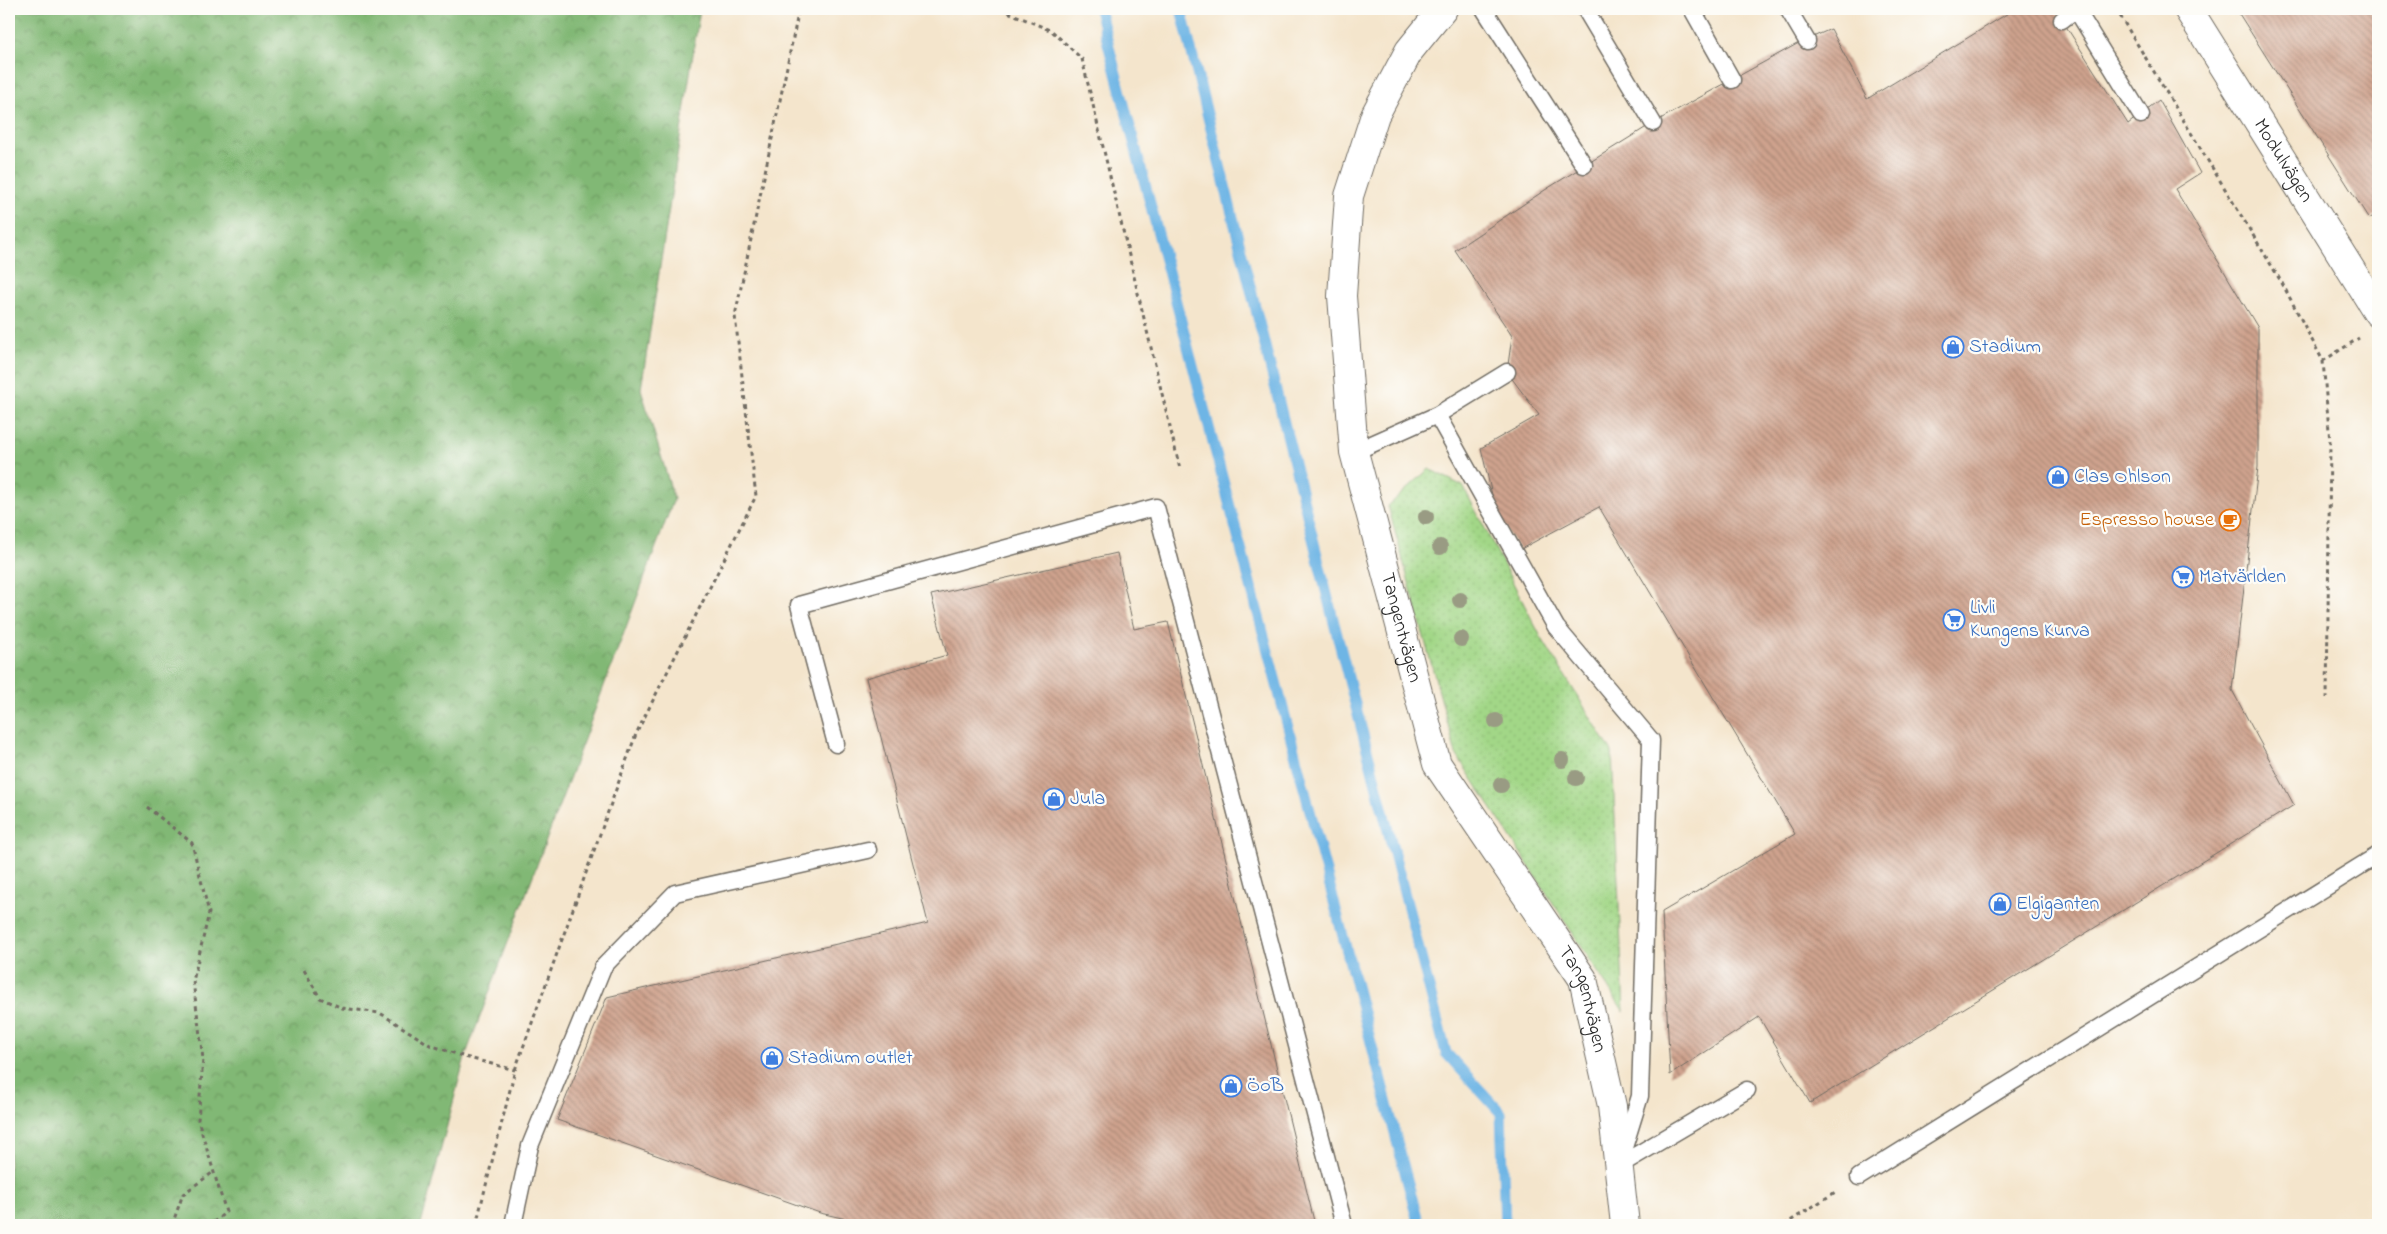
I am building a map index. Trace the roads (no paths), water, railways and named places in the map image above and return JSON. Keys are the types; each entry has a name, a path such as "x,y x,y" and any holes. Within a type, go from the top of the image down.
{"street":[{"name":"Tangentvägen","path":"1443,9 1409,52 1375,115 1349,196 1342,296 1354,452 1437,764 1583,979 1612,1106 1625,1225"},
{"name":"Modulvägen","path":"2188,9 2378,313"}],"lane":[{"path":"1484,9 1584,165"},
{"path":"1584,9 1653,123"},
{"path":"1692,9 1732,80"},
{"path":"1788,9 1807,41"},
{"path":"2062,20 2076,9 2141,114"},
{"path":"1354,452 1437,415 1507,372"},
{"path":"1437,415 1556,627 1651,740 1640,1096 1618,1166"},
{"path":"836,744 799,605 1156,506 1344,1225"},
{"path":"513,1225 530,1146 603,967 675,893 868,850"},
{"path":"1859,1177 2378,855"},
{"path":"1618,1166 1747,1090"}],"waterway":[{"path":"1099,9 1419,1225"},
{"path":"1181,9 1334,623 1446,1053 1501,1113 1505,1225"}],"place":[{"name":"Stadium","path":"1953,347"},
{"name":"Clas Ohlson","path":"2058,477"},
{"name":"Espresso house","path":"2230,520"},
{"name":"Matvärlden","path":"2183,577"},
{"name":"Livli Kungens Kurva","path":"1954,620"},
{"name":"Jula","path":"1054,799"},
{"name":"Elgiganten","path":"2000,904"},
{"name":"Stadium outlet","path":"772,1058"},
{"name":"ÖoB","path":"1231,1086"}]}
